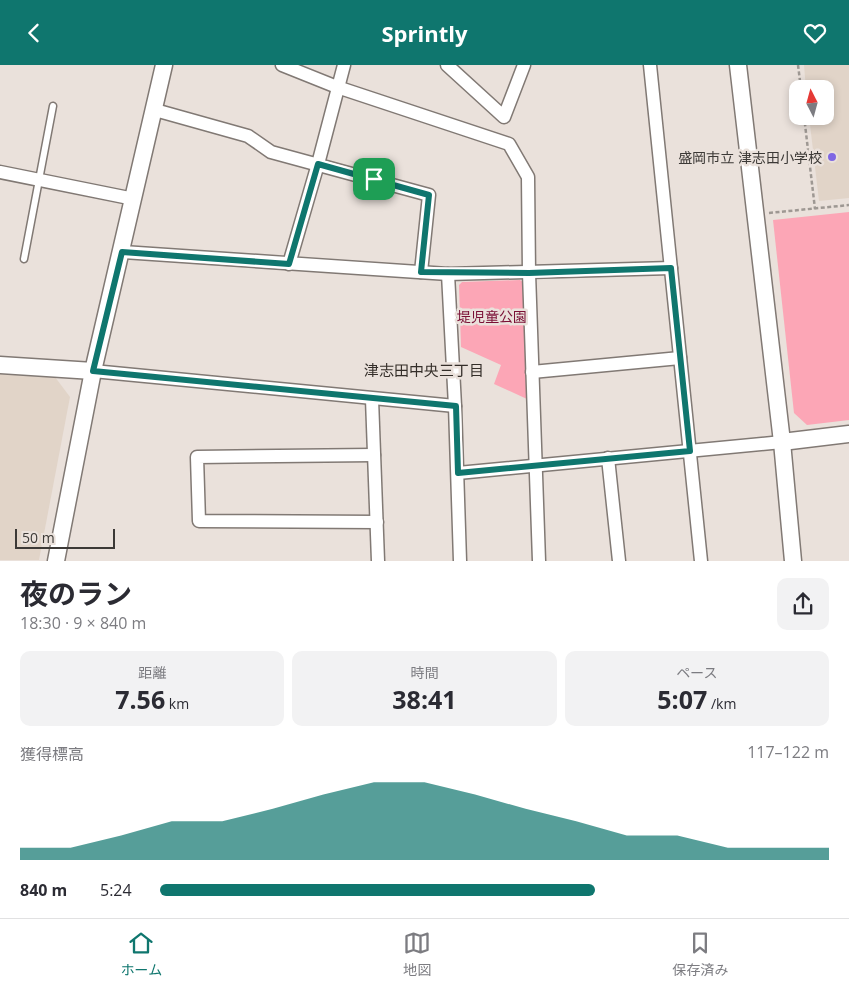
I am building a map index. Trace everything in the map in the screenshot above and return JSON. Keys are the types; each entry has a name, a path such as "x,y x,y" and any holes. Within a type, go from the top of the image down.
{"street":[{"path":"56,561 93,371 164,65"},
{"path":"282,65 337,87 509,145 528,177 529,273 539,561"},
{"path":"289,264 344,65"},
{"path":"447,65 504,117 524,65"},
{"path":"650,65 702,561"},
{"path":"738,65 782,442 793,561"},
{"path":"154,110 248,136 271,152 429,195 421,272"},
{"path":"0,172 134,199"},
{"path":"122,252 448,274 671,268"},
{"path":"448,274 456,406 460,561"},
{"path":"532,372 680,359"},
{"path":"0,365 93,371 456,406"},
{"path":"372,399 378,561"},
{"path":"458,473 782,442 849,433"},
{"path":"374,455 198,457 199,521 377,522"},
{"path":"608,458 618,561"}],"lane":[{"path":"24,259 53,106"}],"path":[{"path":"798,65 800,80"},
{"path":"805,125 815,209"},
{"path":"755,214 849,205"}],"shaded area":[{"name":"盛岡市立 津志田小学校","path":"804,65 849,65 849,198 819,201 810,125 834,125 834,80 805,80"},
{"path":"0,373 55,377 70,397 39,560 0,560"}],"green space":[{"path":"849,212 849,420 807,425 794,413 773,220"},
{"name":"堤児童公園","path":"520,280 524,283 527,399 494,384 501,365 461,347 459,285 462,282"}],"place":[{"name":"盛岡市立 津志田小学校","path":"832,157"}],"district":[{"name":"津志田中央三丁目","path":"424,370"}],"route":[{"path":"318,164 374,179 429,195 421,272 448,274 529,273 671,268 690,451 458,473 456,406 93,371 122,252 289,264 318,164"}]}
